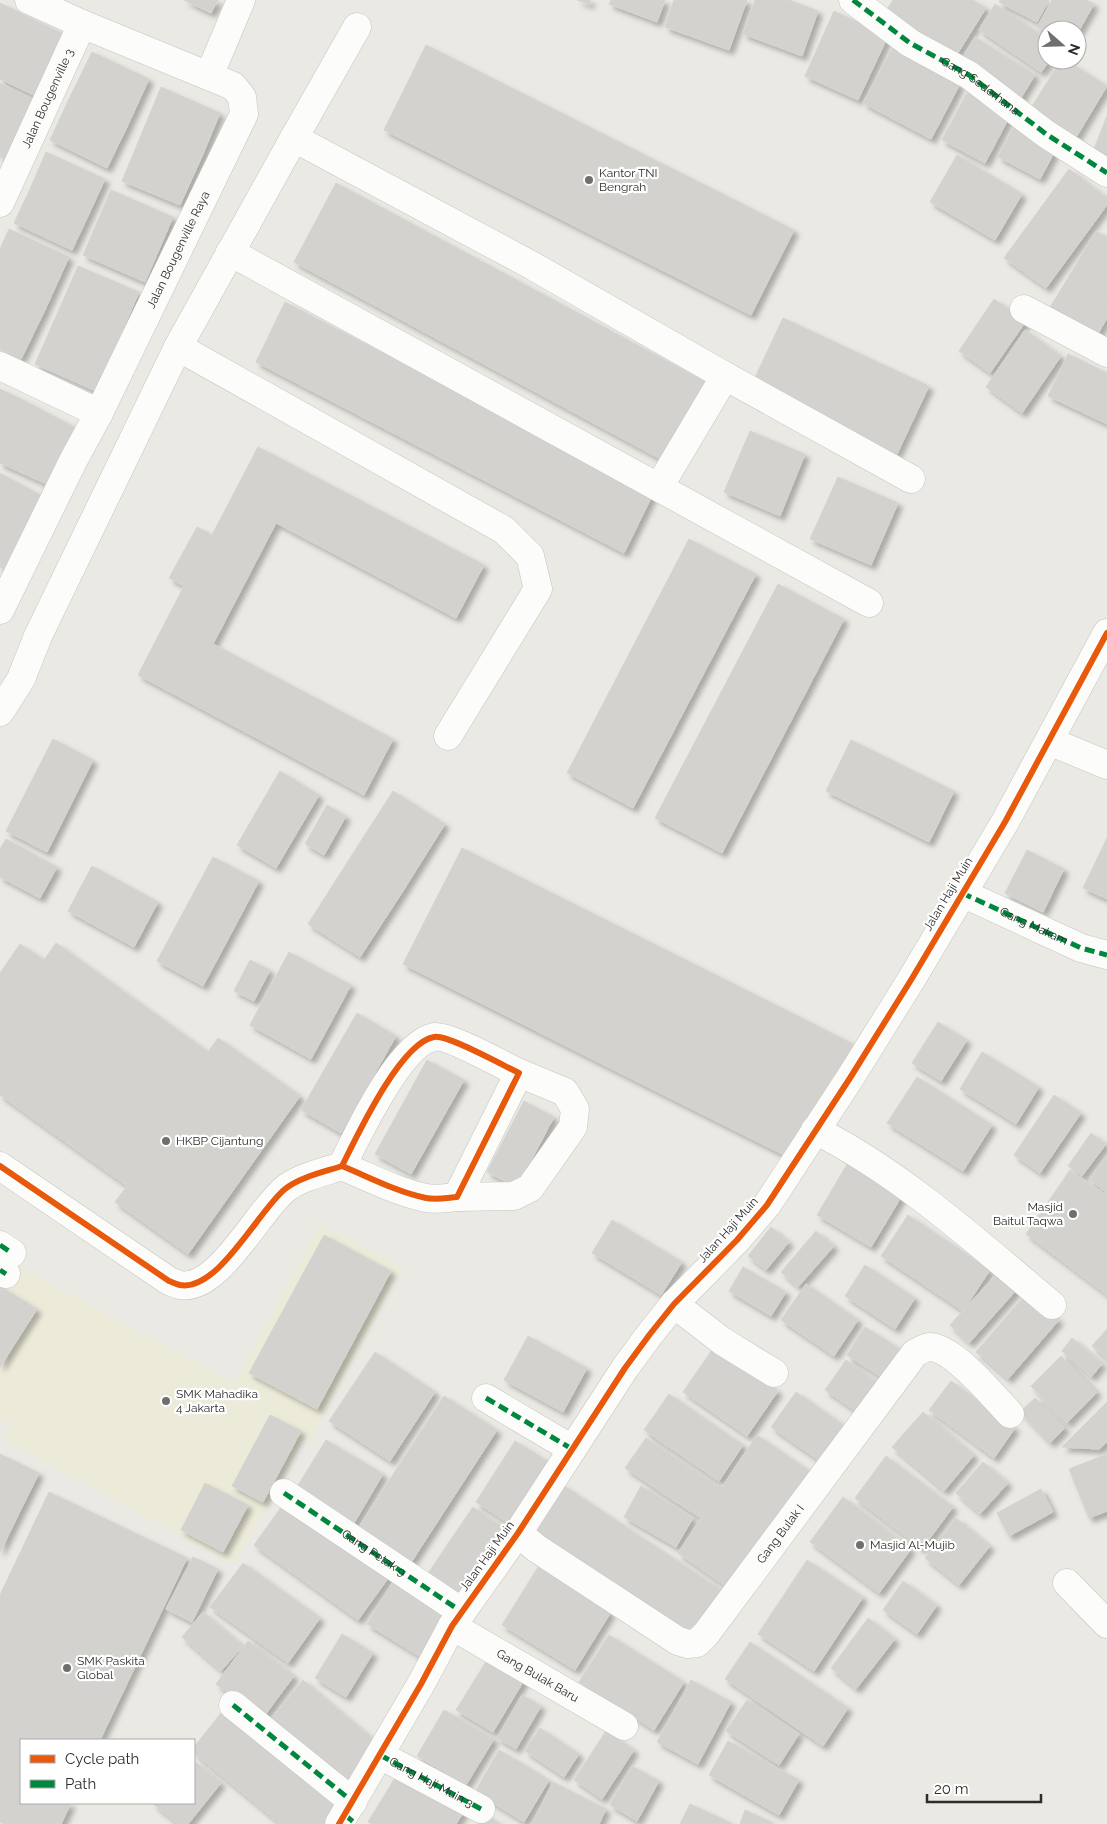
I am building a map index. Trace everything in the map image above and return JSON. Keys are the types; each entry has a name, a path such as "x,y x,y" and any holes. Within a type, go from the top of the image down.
{"street":[{"name":"Jalan Bougenville Raya","path":"4,595 99,413 244,114 242,97 233,86 82,24 29,0"},
{"path":"209,76 241,0"},
{"name":"Gang Sederhana","path":"853,0 910,43 969,76 1046,134 1107,173"},
{"name":"Jalan Bougenville 3","path":"0,203 7,168 82,24"},
{"path":"0,712 21,679 38,636 178,347 358,27"},
{"path":"294,138 532,266 724,376 911,479"},
{"path":"230,252 870,603"},
{"path":"1024,309 1107,353"},
{"path":"178,347 504,530 530,556 538,589 448,736"},
{"path":"0,366 99,413"},
{"path":"659,487 724,376"},
{"name":"Jalan Haji Muin","path":"348,1816 380,1754 457,1619 518,1533 625,1368 674,1304 737,1240 767,1205 850,1078 1005,822 1107,633"},
{"path":"1048,741 1107,765"},
{"name":"Gang Makam","path":"962,893 1081,948 1107,955"},
{"path":"0,1166 169,1281 180,1285 200,1282 226,1262 271,1202 286,1188 342,1166 384,1087 408,1054 422,1042 435,1036 565,1092 575,1110 573,1127 530,1188 514,1196 427,1198 403,1191 342,1166"},
{"path":"457,1197 518,1073"},
{"path":"815,1130 840,1143 926,1201 1052,1305"},
{"path":"674,1304 722,1341 774,1373"},
{"name":"Gang Bulak I","path":"518,1533 536,1548 678,1640 688,1644 697,1643 706,1634 915,1353 928,1347 942,1349 957,1360 1010,1414"},
{"path":"486,1398 572,1449"},
{"name":"Gang Petak 9","path":"284,1493 457,1619"},
{"path":"1067,1583 1107,1624"},
{"name":"Gang Bulak Baru","path":"457,1619 624,1726"},
{"path":"234,1705 348,1816"},
{"name":"Gang Haji Muin 3","path":"380,1754 481,1810"}],"shaded area":[{"name":"SMK Mahadika 4 Jakarta","path":"320,1224 403,1268 309,1444 302,1440 235,1565 2,1439 10,1424 0,1419 0,1268 5,1260 235,1383"}],"building":[{"path":"184,0 218,0 211,13"},
{"path":"577,0 591,0 589,4"},
{"path":"611,0 665,0 657,22 609,4"},
{"path":"674,0 747,0 729,50 665,27"},
{"path":"755,0 789,0 818,11 802,56 743,34"},
{"path":"893,0 951,0 928,40 885,13"},
{"path":"951,0 973,0 986,8 956,56 928,40"},
{"path":"1000,0 1049,0 1037,22 999,2"},
{"path":"1052,0 1086,0 1094,4 1085,20 1041,20"},
{"path":"0,3 41,23 11,84 0,79"},
{"path":"995,4 1037,32 1037,69 979,30"},
{"path":"834,11 888,36 858,100 805,76"},
{"path":"41,23 70,37 40,98 11,84"},
{"path":"975,37 1000,53 984,79 959,64"},
{"name":"Kantor TNI Bengrah","path":"426,45 794,230 751,315 384,130"},
{"path":"893,47 960,84 931,139 863,103"},
{"path":"92,52 149,79 126,129 68,101"},
{"path":"1000,53 1035,75 1019,101 984,79"},
{"path":"1055,70 1082,70 1107,86 1075,139 1029,111"},
{"path":"0,83 10,88 0,110"},
{"path":"161,87 220,113 203,154 144,128"},
{"path":"10,88 40,103 13,162 0,157 0,110"},
{"path":"968,91 1011,114 985,163 942,140"},
{"path":"68,101 126,129 107,168 50,140"},
{"path":"1107,116 1107,166 1090,159"},
{"path":"1014,127 1056,149 1040,179 998,157"},
{"path":"144,128 203,154 180,205 122,181"},
{"path":"46,152 105,179 88,216 30,189"},
{"path":"957,155 1022,194 995,240 930,202"},
{"path":"1069,169 1107,198 1107,205 1046,288 1004,258"},
{"path":"336,183 706,382 664,461 294,262"},
{"path":"30,189 88,216 72,250 14,223"},
{"path":"111,190 173,217 145,282 83,255"},
{"path":"9,229 69,257 44,312 0,291 0,249"},
{"path":"1096,231 1107,237 1107,302 1068,278"},
{"path":"78,266 139,292 118,341 57,314"},
{"path":"1068,278 1107,302 1107,318 1096,337 1049,309"},
{"path":"0,291 44,312 21,359 0,349"},
{"path":"994,299 1026,321 990,373 959,351"},
{"path":"285,302 398,361 370,421 256,362"},
{"path":"57,314 118,341 96,391 35,364"},
{"path":"783,318 929,386 897,454 751,386"},
{"path":"1025,330 1061,356 1022,413 986,387"},
{"path":"1068,354 1107,373 1107,424 1048,396"},
{"path":"398,361 653,494 624,553 370,421"},
{"path":"0,389 25,401 0,451"},
{"path":"25,401 76,428 51,486 0,463 0,451"},
{"path":"750,431 805,454 780,516 724,492"},
{"path":"258,447 484,565 456,618 276,523 213,644 393,739 364,795 138,675 184,586 169,578 197,527 212,535"},
{"path":"0,473 42,496 7,570 0,567"},
{"path":"838,477 898,503 871,565 810,539"},
{"path":"689,539 756,574 633,808 567,773"},
{"path":"778,584 844,619 722,853 655,818"},
{"path":"53,739 93,760 47,852 6,831"},
{"path":"851,740 954,791 929,842 826,791"},
{"path":"280,771 319,795 276,868 237,845"},
{"path":"393,791 445,824 403,891 350,858"},
{"path":"327,805 346,816 324,855 305,844"},
{"path":"1107,838 1107,899 1083,888"},
{"path":"6,839 57,867 40,898 0,877 0,849"},
{"path":"462,848 722,978 664,1095 403,964"},
{"path":"1027,850 1064,869 1043,912 1005,893"},
{"path":"213,857 259,881 203,986 157,961"},
{"path":"350,858 403,891 360,957 308,924"},
{"path":"92,866 158,902 134,947 68,911"},
{"name":"HKBP Cijantung","path":"56,943 208,1052 218,1038 300,1096 188,1254 115,1202 127,1186 0,1095 0,973 20,944 44,960"},
{"path":"289,952 351,985 311,1059 250,1025"},
{"path":"250,960 270,970 254,1001 234,991"},
{"path":"722,978 853,1044 794,1160 664,1095"},
{"path":"357,1013 396,1036 341,1133 301,1110"},
{"path":"938,1022 967,1040 941,1081 912,1063"},
{"path":"982,1052 1039,1087 1016,1124 960,1089"},
{"path":"427,1060 464,1080 411,1174 375,1154"},
{"path":"917,1077 992,1125 963,1171 887,1123"},
{"path":"1054,1095 1081,1113 1040,1173 1014,1155"},
{"path":"524,1101 554,1117 517,1187 487,1172"},
{"path":"1091,1133 1106,1144 1082,1176 1068,1166"},
{"path":"1107,1155 1107,1193 1090,1180"},
{"path":"849,1161 903,1194 871,1247 817,1215"},
{"name":"Masjid Baitul Taqwa","path":"1070,1170 1107,1195 1107,1295 1026,1234"},
{"path":"908,1215 990,1270 963,1311 881,1256"},
{"path":"612,1220 682,1262 661,1295 592,1253"},
{"path":"771,1227 789,1242 766,1270 748,1256"},
{"path":"816,1231 834,1246 798,1287 781,1272"},
{"path":"324,1235 391,1271 317,1409 249,1373"},
{"path":"865,1265 915,1298 895,1329 845,1296"},
{"path":"743,1267 786,1292 771,1316 729,1291"},
{"path":"1001,1269 1020,1286 969,1343 950,1325"},
{"path":"806,1284 858,1320 834,1356 781,1320"},
{"path":"0,1288 37,1309 0,1367"},
{"path":"1027,1293 1059,1320 1008,1379 976,1352"},
{"path":"865,1327 906,1353 889,1382 847,1355"},
{"path":"1107,1329 1107,1359 1092,1346"},
{"path":"528,1336 587,1368 563,1412 504,1380"},
{"path":"1072,1338 1102,1364 1091,1377 1062,1351"},
{"path":"714,1347 778,1391 747,1436 683,1392"},
{"path":"375,1352 435,1392 390,1461 329,1421"},
{"path":"1061,1356 1097,1392 1067,1423 1031,1386"},
{"path":"846,1360 883,1387 863,1416 825,1390"},
{"path":"951,1381 1015,1428 994,1458 929,1410"},
{"path":"796,1392 849,1429 824,1464 771,1427"},
{"path":"669,1394 743,1445 719,1481 644,1430"},
{"path":"444,1396 497,1430 410,1564 357,1530"},
{"path":"1035,1398 1065,1428 1050,1443 1020,1412"},
{"path":"1107,1402 1107,1442 1099,1449 1062,1447"},
{"path":"923,1412 974,1455 944,1491 892,1447"},
{"path":"270,1415 301,1431 263,1502 232,1486"},
{"path":"757,1435 812,1473 733,1591 678,1553"},
{"path":"646,1438 690,1468 670,1498 625,1468"},
{"path":"326,1440 383,1474 350,1530 292,1495"},
{"path":"515,1441 555,1466 516,1528 476,1502"},
{"path":"0,1454 39,1473 0,1552"},
{"path":"1107,1454 1107,1511 1089,1518 1069,1469"},
{"path":"886,1456 953,1507 922,1549 855,1498"},
{"path":"983,1462 1008,1483 980,1514 956,1493"},
{"path":"690,1468 720,1488 701,1518 670,1498"},
{"path":"205,1483 248,1505 223,1552 181,1530"},
{"path":"563,1485 591,1504 557,1555 529,1536"},
{"path":"641,1486 693,1518 676,1547 624,1517"},
{"path":"1041,1489 1053,1512 1009,1536 997,1513"},
{"name":"SMK Paskita Global","path":"49,1492 187,1558 100,1739 20,1739 20,1804 71,1804 61,1824 4,1824 0,1822 0,1595"},
{"name":"Masjid Al-Mujib","path":"843,1497 911,1549 879,1593 810,1542"},
{"path":"287,1499 392,1573 358,1620 254,1545"},
{"path":"591,1504 721,1590 687,1642 557,1555"},
{"path":"473,1507 513,1535 484,1578 443,1551"},
{"path":"956,1518 990,1546 959,1585 925,1558"},
{"path":"443,1551 484,1578 465,1605 425,1578"},
{"path":"193,1557 218,1569 192,1622 166,1609"},
{"path":"807,1560 863,1597 814,1671 758,1634"},
{"path":"243,1563 320,1618 288,1663 210,1607"},
{"path":"538,1567 561,1582 525,1639 502,1625"},
{"path":"396,1577 448,1609 419,1656 367,1624"},
{"path":"903,1581 937,1605 917,1634 883,1610"},
{"path":"561,1582 611,1612 575,1670 525,1639"},
{"path":"203,1612 243,1646 221,1671 182,1637"},
{"path":"868,1618 895,1639 856,1689 831,1668"},
{"path":"342,1634 373,1653 346,1697 315,1678"},
{"path":"609,1635 684,1682 654,1730 579,1682"},
{"path":"248,1641 294,1676 262,1719 216,1684"},
{"path":"750,1642 848,1708 823,1746 725,1679"},
{"path":"490,1655 526,1677 493,1732 456,1710"},
{"path":"303,1680 382,1747 344,1791 266,1725"},
{"path":"691,1680 731,1702 698,1764 657,1742"},
{"path":"522,1695 541,1706 516,1749 497,1738"},
{"path":"747,1700 799,1734 779,1765 726,1731"},
{"path":"229,1703 346,1797 325,1824 280,1824 195,1754 195,1746"},
{"path":"444,1710 494,1739 466,1785 417,1756"},
{"path":"540,1728 579,1754 564,1777 525,1751"},
{"path":"606,1731 634,1750 602,1799 574,1780"},
{"path":"728,1741 799,1780 779,1815 709,1775"},
{"path":"499,1750 523,1764 498,1806 475,1792"},
{"path":"195,1762 221,1783 188,1824 178,1824 153,1804 195,1804"},
{"path":"523,1764 549,1780 524,1822 498,1806"},
{"path":"632,1766 659,1781 637,1821 610,1805"},
{"path":"401,1768 429,1786 406,1824 372,1824 368,1822"},
{"path":"553,1782 606,1809 599,1824 532,1824"},
{"path":"429,1786 466,1808 456,1824 406,1824"},
{"path":"690,1804 729,1822 727,1824 680,1824"},
{"path":"745,1810 771,1822 770,1824 740,1824"},
{"path":"485,1814 500,1824 478,1824"}],"marked path":[{"path":"853,0 910,43 969,75 1046,134 1107,173"},
{"path":"962,893 1081,948 1107,955"},
{"path":"0,1245 12,1253"},
{"path":"0,1270 6,1274"},
{"path":"486,1398 572,1449"},
{"path":"284,1493 462,1612"},
{"path":"233,1705 353,1802"},
{"path":"380,1755 481,1809"},
{"path":"345,1815 356,1824"}],"cycle path":[{"path":"339,1824 421,1684 452,1626 518,1533 625,1368 674,1304 737,1240 767,1205 850,1078 1005,822 1107,633"},
{"path":"0,1166 169,1281 180,1285 194,1284 209,1276 223,1264 285,1189 312,1175 342,1166 394,1188 426,1198 457,1197 519,1073 451,1040 434,1037 421,1043 407,1055 381,1092 342,1166"}],"place":[{"name":"Kantor TNI Bengrah","path":"589,180"},
{"name":"HKBP Cijantung","path":"166,1141"},
{"name":"Masjid Baitul Taqwa","path":"1073,1214"},
{"name":"SMK Mahadika 4 Jakarta","path":"166,1401"},
{"name":"Masjid Al-Mujib","path":"860,1545"},
{"name":"SMK Paskita Global","path":"67,1668"}]}
